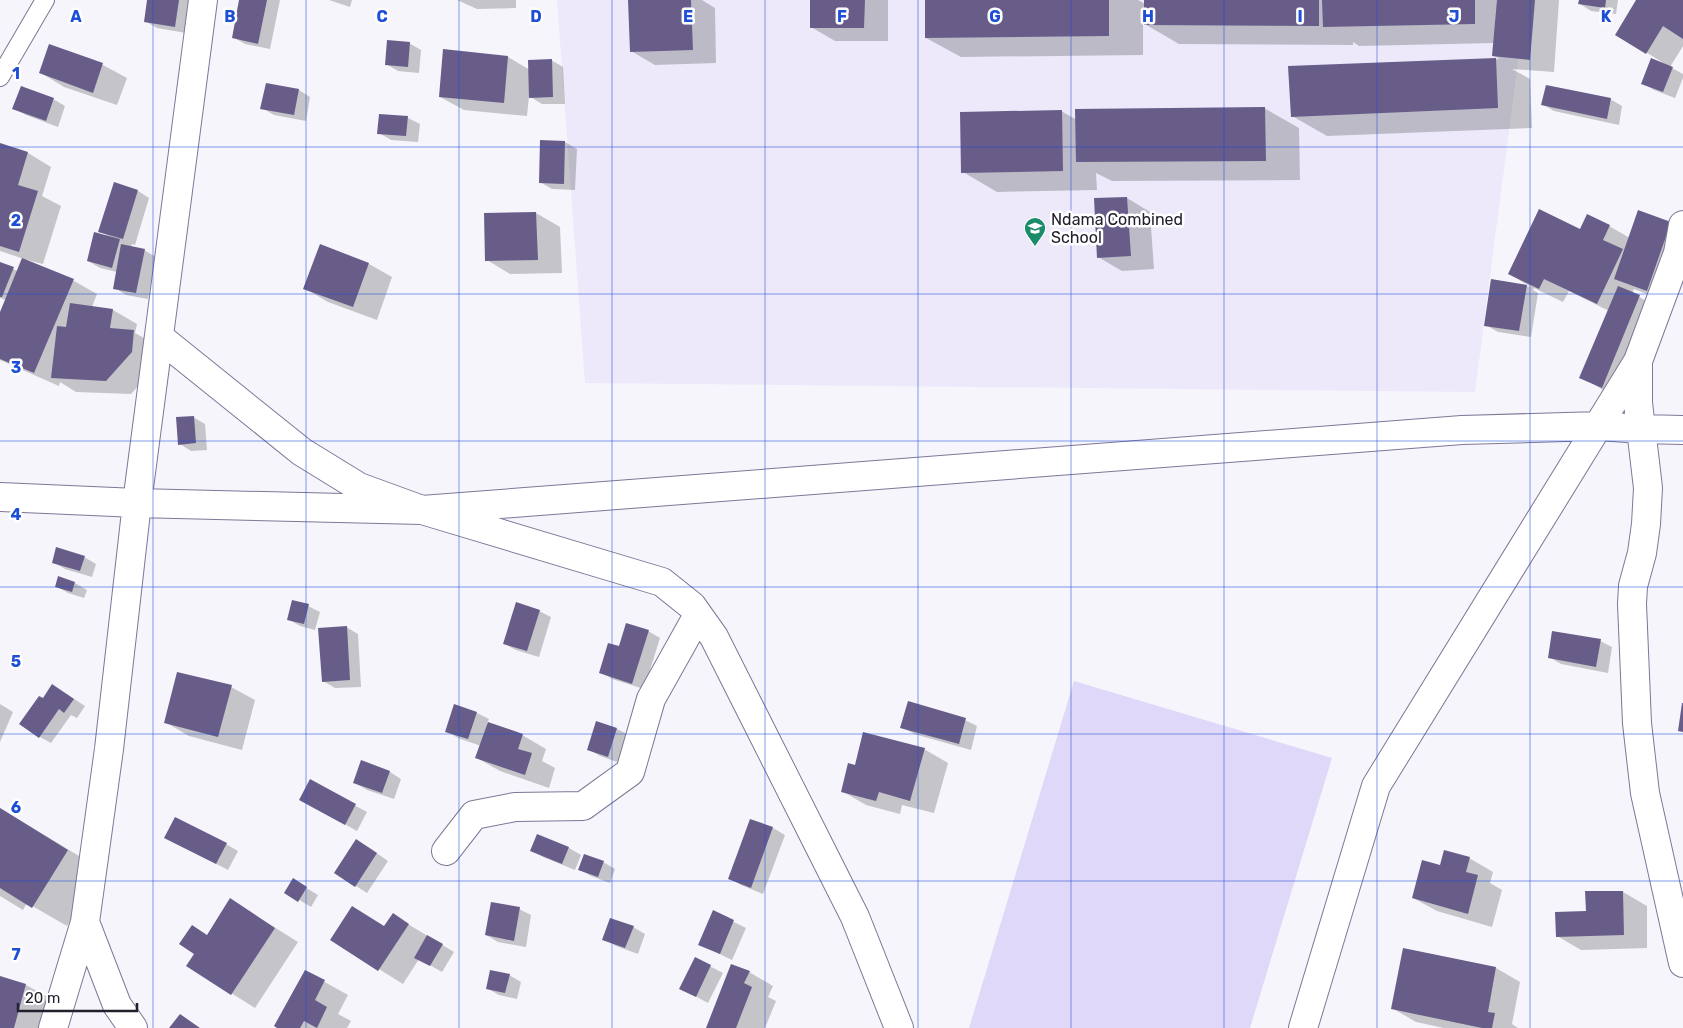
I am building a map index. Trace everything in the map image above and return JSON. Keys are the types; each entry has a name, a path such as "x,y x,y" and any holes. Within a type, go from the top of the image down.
{"street":[{"path":"53,1028 85,922 109,749 138,504 203,0"},
{"path":"1303,1028 1376,786 1638,361 1678,253 1683,224"},
{"path":"160,337 302,452 359,487 422,510 662,582 692,606 714,636 854,917 899,1028"},
{"path":"1638,361 1638,402 1648,488 1642,553 1633,586 1637,723 1645,793 1683,963"},
{"path":"0,497 138,504 422,510 1462,430 1599,426 1683,430"},
{"path":"446,851 474,815 515,807 583,806 630,772 651,699 698,615"},
{"path":"85,922 117,1005 133,1028"}],"lane":[{"path":"0,77 45,0"}],"shaded area":[{"name":"Ndama Combined School","path":"557,0 1526,0 1475,392 585,383"},
{"path":"1074,681 1332,758 1250,1028 969,1028"}],"building":[{"path":"147,0 179,0 175,27 144,22"},
{"path":"239,0 267,0 258,44 232,38"},
{"path":"628,0 691,0 693,50 630,52"},
{"path":"810,0 865,0 864,28 810,28"},
{"path":"925,0 1109,0 1109,36 925,38"},
{"path":"1144,0 1319,0 1319,26 1144,25"},
{"path":"1322,0 1475,0 1475,24 1323,27"},
{"path":"1497,0 1535,0 1530,60 1492,56"},
{"path":"1579,0 1606,0 1605,8 1578,4"},
{"path":"1636,0 1683,0 1683,39 1663,26 1646,54 1615,35"},
{"path":"387,40 410,42 408,67 385,65"},
{"path":"49,44 103,63 93,93 39,73"},
{"path":"443,49 508,56 504,103 439,97"},
{"path":"1496,58 1498,108 1291,117 1288,66"},
{"path":"1651,58 1673,67 1663,92 1641,84"},
{"path":"552,59 553,97 529,98 528,60"},
{"path":"266,83 299,89 294,115 260,109"},
{"path":"1546,85 1611,98 1607,119 1541,105"},
{"path":"21,86 54,98 46,121 12,109"},
{"path":"1265,107 1266,161 1076,162 1075,109"},
{"path":"1062,110 1063,171 961,173 960,112"},
{"path":"379,114 408,116 406,136 377,134"},
{"path":"540,140 565,141 564,184 539,183"},
{"path":"0,143 28,152 18,185 38,191 19,252 0,246"},
{"path":"114,182 138,190 123,239 98,232"},
{"path":"1127,197 1131,256 1097,258 1094,198"},
{"path":"1539,209 1580,229 1587,214 1610,225 1603,240 1623,249 1597,304 1544,279 1539,289 1508,274"},
{"path":"1638,210 1671,222 1647,291 1614,279"},
{"path":"536,212 538,260 485,261 484,213"},
{"path":"94,232 120,239 112,268 87,261"},
{"path":"121,244 145,249 136,293 113,289"},
{"path":"320,244 369,263 353,307 303,289"},
{"path":"22,258 74,279 34,373 0,359 0,312"},
{"path":"0,262 14,267 2,297 0,297"},
{"path":"1491,279 1527,285 1519,331 1484,326"},
{"path":"1618,286 1640,295 1602,388 1579,378"},
{"path":"70,303 113,309 110,328 134,330 132,352 106,381 51,378 57,326 66,327"},
{"path":"194,416 196,443 178,445 176,417"},
{"path":"56,547 85,556 80,571 52,563"},
{"path":"58,576 75,582 72,592 55,587"},
{"path":"292,600 309,604 304,624 287,620"},
{"path":"516,602 540,610 527,651 503,644"},
{"path":"626,623 649,630 632,684 599,673 608,643 619,646"},
{"path":"347,626 350,680 322,682 318,628"},
{"path":"1552,631 1601,639 1596,667 1548,658"},
{"path":"177,672 232,685 218,737 164,723"},
{"path":"52,684 74,699 64,713 59,709 39,738 19,724 39,696 43,698"},
{"path":"908,701 966,718 959,744 900,728"},
{"path":"1683,703 1683,732 1678,731"},
{"path":"454,704 477,712 468,739 445,732"},
{"path":"596,721 617,728 608,757 587,750"},
{"path":"488,722 523,734 518,749 532,753 525,775 475,758"},
{"path":"863,732 925,748 910,801 879,792 876,801 841,792 848,763 855,765"},
{"path":"361,760 390,771 382,793 353,783"},
{"path":"310,779 356,804 345,825 299,800"},
{"path":"0,808 68,850 32,908 0,888"},
{"path":"175,817 227,843 216,864 164,838"},
{"path":"750,819 773,827 751,888 728,879"},
{"path":"537,834 569,847 562,864 530,851"},
{"path":"356,839 377,853 355,887 334,873"},
{"path":"1444,850 1470,857 1466,872 1478,875 1468,914 1412,898 1422,860 1440,865"},
{"path":"584,854 604,861 598,877 578,870"},
{"path":"293,878 307,887 298,902 284,893"},
{"path":"1585,891 1623,891 1624,935 1556,937 1555,912 1586,911"},
{"path":"230,898 275,928 231,995 186,966 194,954 179,944 192,925 207,935"},
{"path":"491,902 520,907 514,941 485,935"},
{"path":"352,906 384,926 393,913 409,924 378,971 330,940"},
{"path":"713,910 734,920 720,954 698,945"},
{"path":"610,918 634,926 625,948 602,940"},
{"path":"427,935 443,944 430,966 414,958"},
{"path":"1403,948 1496,967 1488,1012 1495,1013 1492,1028 1482,1028 1391,1009"},
{"path":"695,957 711,965 696,997 679,989"},
{"path":"731,964 750,971 744,983 752,987 736,1028 706,1028"},
{"path":"305,970 325,980 315,1000 327,1007 317,1028 304,1021 300,1028 277,1028 274,1026"},
{"path":"490,970 510,974 505,993 486,989"},
{"path":"0,976 26,984 14,1028 0,1028"},
{"path":"180,1014 200,1028 169,1028"}],"place":[{"name":"Ndama Combined School","path":"1035,247"}]}
